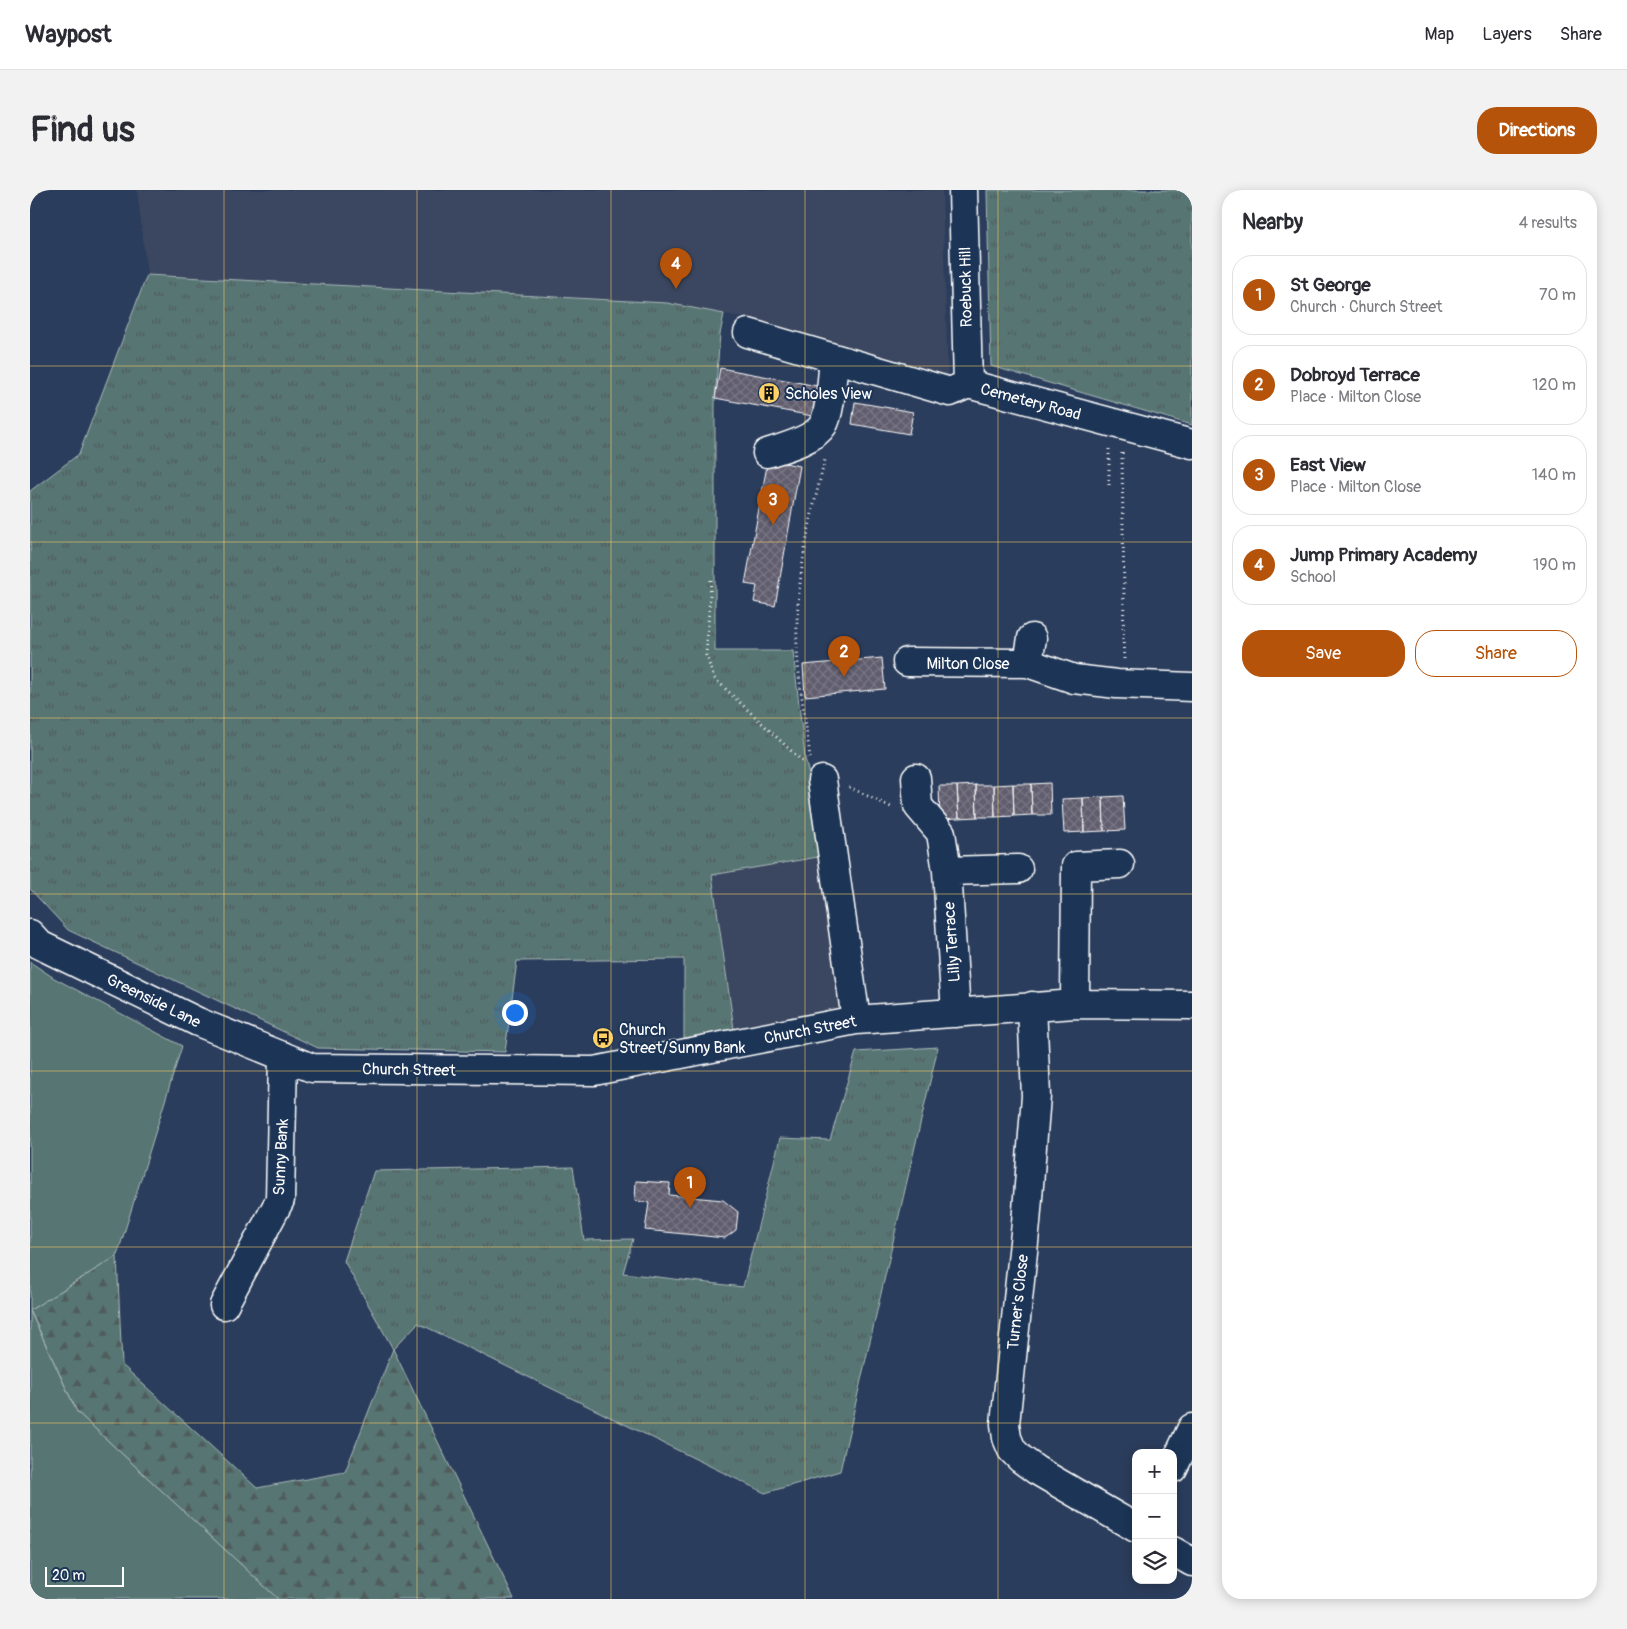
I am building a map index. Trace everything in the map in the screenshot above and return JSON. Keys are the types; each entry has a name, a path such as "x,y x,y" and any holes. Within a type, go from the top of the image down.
{"street":[{"name":"Roebuck Hill","path":"963,190 968,384"},
{"path":"748,333 838,360 823,424 815,433 800,442 767,453"},
{"name":"Cemetery Road","path":"838,360 950,392 968,384 1192,444"},
{"name":"Milton Close","path":"907,662 1030,651 1074,679 1192,687"},
{"name":"Lilly Terrace","path":"916,778 918,806 941,833 947,871 956,1013"},
{"path":"822,780 856,1020"},
{"path":"1075,1004 1076,866 1120,864"},
{"path":"947,871 1018,869"},
{"name":"Greenside Lane","path":"30,934 40,945 180,1013 283,1056"},
{"name":"Church Street","path":"283,1056 312,1068 594,1071 856,1020 1075,1004 1192,1005"},
{"name":"Turner's Close","path":"1032,1006 1036,1096 1026,1223 1008,1388 1005,1424 1007,1438 1012,1450 1036,1470 1132,1526"},
{"name":"Sunny Bank","path":"224,1305 280,1200 283,1056"},
{"path":"1177,1460 1192,1428"},
{"path":"1177,1553 1192,1562"}],"path":[{"path":"1109,489 1115,423"},
{"path":"1115,423 1124,599 1123,638"},
{"path":"822,780 810,759 797,648 800,586 813,506 826,454"},
{"path":"711,580 706,655 714,678 822,780 852,788 895,809"}],"shaded area":[{"path":"137,190 942,190 948,380 756,320 667,303 147,275"},
{"path":"818,857 842,1008 734,1029 712,874"}],"green space":[{"path":"987,190 1192,190 1192,425 991,366"},
{"path":"147,275 667,303 724,314 720,334 715,398 715,651 793,651 805,758 815,801 818,857 712,875 734,1029 684,1039 684,959 517,961 505,1052 318,1048 68,930 30,889 30,491 79,454"},
{"path":"30,962 54,978 182,1046 117,1256 30,1310"},
{"path":"938,1047 840,1471 765,1493 418,1323 393,1349 344,1261 374,1171 573,1167 584,1240 633,1239 623,1273 743,1287 780,1138 830,1140 856,1052"},
{"path":"117,1256 122,1365 257,1488 345,1472 393,1349 514,1599 278,1599 77,1412 30,1310"},
{"path":"30,1311 77,1412 278,1599 30,1599"}],"building":[{"name":"Scholes View","path":"720,368 823,387 818,417 715,398"},
{"path":"855,402 913,412 909,434 852,424"},
{"path":"768,460 800,466 775,606 754,602 757,586 745,584"},
{"path":"882,658 885,689 805,696 803,665"},
{"path":"1050,783 1051,815 1032,815 1031,784"},
{"path":"1013,784 1031,784 1032,815 1014,816"},
{"path":"1013,784 1014,816 995,817 994,785"},
{"path":"976,785 994,785 995,817 977,817"},
{"path":"976,785 977,817 959,818 957,786"},
{"path":"939,786 957,786 959,818 940,819"},
{"path":"1123,796 1125,830 1104,831 1103,797"},
{"path":"1103,797 1104,831 1084,832 1083,798"},
{"path":"1083,798 1084,832 1064,833 1062,799"},
{"path":"636,1181 670,1183 669,1195 723,1200 738,1212 736,1230 725,1238 645,1230 649,1203 635,1201"}],"place":[{"name":"Jump Primary Academy","path":"676,289"},
{"name":"Scholes View","path":"769,393"},
{"name":"East View","path":"773,525"},
{"name":"Dobroyd Terrace","path":"844,677"},
{"name":"Church Street/Sunny Bank","path":"603,1038"},
{"name":"St George","path":"690,1208"}]}
